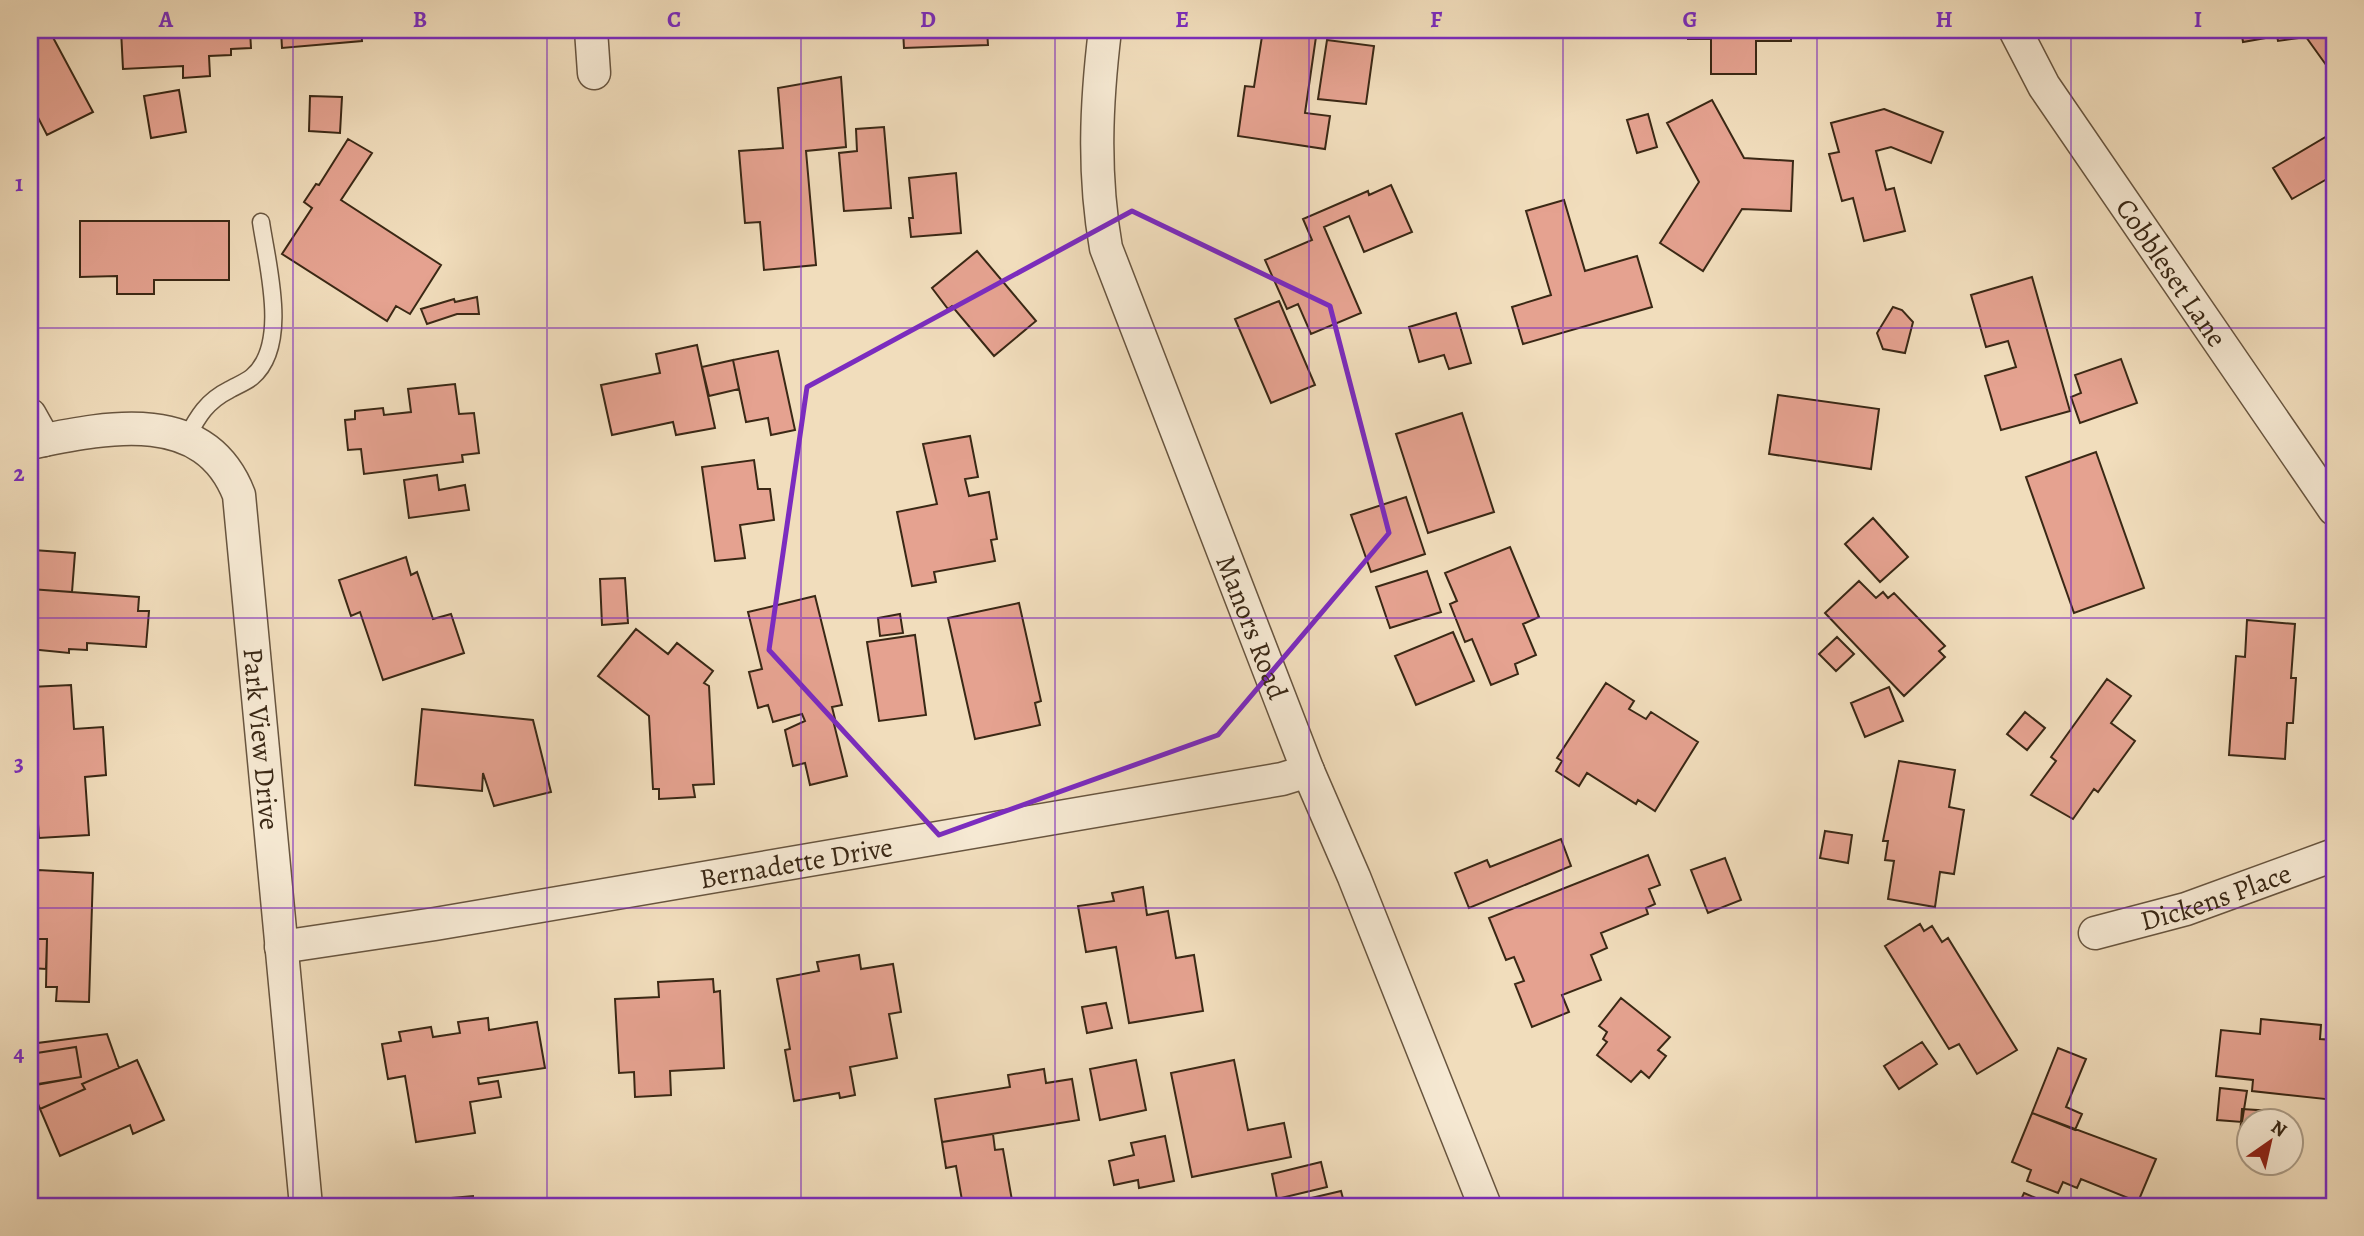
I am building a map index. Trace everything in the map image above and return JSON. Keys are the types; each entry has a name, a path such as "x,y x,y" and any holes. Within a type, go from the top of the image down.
{"street":[{"path":"591,30 594,74"},
{"name":"Manors Road","path":"1105,30 1096,162 1097,196 1106,248 1308,771 1354,877 1485,1206"},
{"name":"Cobbleset Lane","path":"2015,30 2044,86 2325,473 2334,509"},
{"name":"Park View Drive","path":"34,433 133,428 187,437 213,453 232,477 244,517 306,1206"},
{"name":"Bernadette Drive","path":"281,947 435,924 1282,779 1308,771"},
{"name":"Dickens Place","path":"2095,933 2186,909 2334,855"}],"lane":[{"path":"187,437 200,411 218,396 252,377 264,362 273,341 274,319 261,222"}],"highlighted area":[{"path":"1132,211 1330,306 1389,533 1218,735 939,835 769,650 807,387"}],"building":[{"path":"30,30 49,30 93,112 47,135 30,102"},
{"path":"121,30 250,30 251,48 231,49 231,55 209,56 210,76 183,78 183,66 123,69"},
{"path":"281,30 361,30 362,41 282,48"},
{"path":"379,30 440,30 380,36"},
{"path":"735,30 799,30 736,34"},
{"path":"818,30 849,30 850,35 819,37"},
{"path":"903,30 987,30 988,45 904,48"},
{"path":"1263,30 1317,30 1305,113 1330,116 1325,149 1238,136 1245,86 1254,87"},
{"path":"1688,30 1791,30 1791,41 1756,41 1756,74 1711,74 1711,39 1688,39"},
{"path":"2241,30 2334,30 2334,76 2306,37 2278,41 2277,36 2243,42"},
{"path":"1327,40 1374,46 1366,104 1318,99"},
{"path":"841,77 846,147 806,151 816,265 764,270 760,222 745,223 739,151 783,148 778,88"},
{"path":"179,90 186,132 151,138 144,96"},
{"path":"310,96 342,97 340,133 309,131"},
{"path":"1712,100 1744,158 1793,161 1791,211 1742,209 1703,271 1660,243 1699,182 1667,123"},
{"path":"1884,109 1943,132 1931,163 1891,147 1876,151 1886,190 1894,188 1905,231 1864,241 1853,198 1842,201 1829,154 1839,152 1831,123"},
{"path":"1648,114 1657,147 1637,153 1627,120"},
{"path":"884,127 891,208 844,211 839,153 857,151 856,129"},
{"path":"2334,132 2334,175 2292,199 2273,168"},
{"path":"348,139 372,153 341,200 441,265 410,314 396,306 387,321 282,254 312,208 304,202 316,184 319,185"},
{"path":"956,173 961,233 911,237 909,218 913,218 909,178"},
{"path":"1391,185 1412,232 1364,252 1349,216 1324,227 1361,313 1311,334 1298,304 1287,309 1265,260 1312,240 1303,219 1368,191 1369,195"},
{"path":"1564,200 1585,271 1637,256 1652,307 1523,344 1512,307 1551,295 1526,211"},
{"path":"80,221 229,221 229,280 154,280 154,294 117,294 117,276 80,277"},
{"path":"977,251 1036,321 994,356 952,306 948,309 932,288"},
{"path":"2032,277 2070,411 2001,430 1985,376 2016,367 2008,341 1986,347 1971,295"},
{"path":"477,297 479,314 457,314 427,324 421,309 454,299 455,302"},
{"path":"1279,301 1315,385 1271,403 1235,319"},
{"path":"1893,307 1902,310 1913,322 1905,353 1883,349 1877,333"},
{"path":"1456,313 1471,363 1449,369 1444,355 1419,362 1409,327"},
{"path":"697,345 715,428 676,435 673,422 612,435 601,385 660,373 656,354"},
{"path":"778,351 795,430 771,435 768,418 746,422 733,360"},
{"path":"2121,359 2137,403 2080,423 2071,397 2081,393 2075,375"},
{"path":"733,360 739,389 709,396 702,367"},
{"path":"455,384 459,414 474,413 479,453 462,455 463,462 364,474 361,449 348,450 345,420 355,419 355,411 383,408 384,415 411,412 408,389"},
{"path":"1778,395 1879,409 1871,469 1769,454"},
{"path":"1462,413 1494,512 1428,533 1396,434"},
{"path":"970,436 978,477 965,479 969,496 989,492 997,539 991,540 995,561 934,572 936,582 912,586 897,512 937,504 923,444"},
{"path":"2096,452 2144,588 2074,613 2026,477"},
{"path":"754,460 758,489 770,489 774,520 740,525 745,558 715,561 702,467"},
{"path":"437,475 439,490 465,485 469,510 409,518 404,480"},
{"path":"1406,497 1425,554 1371,572 1351,515"},
{"path":"1873,518 1908,557 1880,582 1845,544"},
{"path":"1510,547 1539,617 1523,624 1536,655 1515,664 1518,674 1491,685 1472,639 1465,642 1450,604 1457,601 1445,573"},
{"path":"33,550 75,553 72,592 30,589"},
{"path":"406,557 411,575 417,572 433,619 451,614 464,653 383,680 360,612 351,616 339,580"},
{"path":"1427,571 1441,612 1390,628 1376,587"},
{"path":"625,578 628,623 602,625 600,579"},
{"path":"1859,581 1876,598 1883,592 1888,598 1894,593 1945,646 1939,651 1945,657 1904,696 1825,613"},
{"path":"30,589 139,597 138,611 149,611 146,647 87,643 87,650 69,649 69,653 30,649"},
{"path":"815,596 842,705 832,707 847,776 810,785 805,763 793,766 785,730 805,721 802,714 773,722 768,705 758,708 749,672 762,669 748,612"},
{"path":"1019,603 1041,701 1035,703 1040,725 975,739 948,618"},
{"path":"900,614 903,633 880,636 878,618"},
{"path":"2247,620 2295,624 2291,678 2296,678 2293,723 2287,723 2285,759 2229,755 2236,656 2245,657"},
{"path":"636,629 668,654 677,643 713,671 704,683 709,686 714,784 693,785 695,797 659,799 659,789 653,789 649,716 598,676"},
{"path":"1453,632 1474,681 1416,705 1395,656"},
{"path":"915,635 926,715 879,721 867,642"},
{"path":"1837,637 1854,654 1836,671 1819,654"},
{"path":"2107,679 2131,696 2111,723 2135,741 2098,792 2094,789 2073,819 2031,795 2056,761 2051,757"},
{"path":"1606,683 1634,701 1629,709 1646,719 1651,712 1698,742 1655,811 1638,800 1636,804 1587,773 1579,786 1556,771 1562,761 1557,758"},
{"path":"71,685 74,729 103,727 106,775 85,777 89,835 39,838 35,782 30,782 30,687"},
{"path":"1889,687 1903,721 1865,737 1851,703"},
{"path":"422,709 533,720 551,792 494,806 483,773 482,791 415,785"},
{"path":"2025,712 2045,728 2027,750 2007,734"},
{"path":"1899,761 1955,770 1949,807 1964,810 1954,874 1940,872 1935,907 1888,899 1894,861 1885,860 1888,841 1883,841"},
{"path":"30,823 35,854 30,854"},
{"path":"1825,831 1852,835 1848,863 1820,858"},
{"path":"1561,839 1571,866 1469,908 1455,873 1487,860 1490,867"},
{"path":"1648,855 1660,885 1649,889 1655,904 1646,908 1648,914 1601,933 1607,948 1591,955 1601,980 1562,995 1569,1012 1532,1027 1515,984 1524,981 1514,957 1506,960 1489,918"},
{"path":"1725,858 1741,900 1708,913 1691,870"},
{"path":"38,870 93,873 89,1002 56,1001 57,987 46,987 47,939 36,939"},
{"path":"1143,887 1147,915 1168,911 1176,958 1194,955 1203,1011 1129,1023 1116,947 1086,952 1078,906 1114,901 1112,893"},
{"path":"30,907 37,907 36,939 47,939 46,969 30,968"},
{"path":"1920,924 1924,931 1932,926 1942,942 1948,938 2017,1050 1977,1074 1959,1044 1949,1049 1885,946"},
{"path":"859,955 861,969 893,964 901,1012 889,1014 897,1058 850,1067 855,1095 840,1098 839,1093 794,1101 785,1050 790,1049 777,979 819,971 817,962"},
{"path":"713,979 714,992 720,991 724,1068 670,1071 671,1095 635,1097 634,1072 619,1073 615,999 659,997 658,982"},
{"path":"1621,998 1670,1037 1658,1050 1666,1056 1649,1078 1641,1071 1631,1082 1597,1055 1607,1042 1603,1039 1607,1032 1599,1026"},
{"path":"1106,1003 1112,1028 1087,1033 1082,1007"},
{"path":"488,1018 489,1030 537,1022 545,1068 478,1078 479,1084 498,1081 501,1097 470,1102 475,1133 416,1142 405,1076 388,1079 382,1044 401,1041 399,1032 431,1027 433,1037 460,1033 458,1022"},
{"path":"2261,1019 2321,1025 2320,1039 2334,1040 2334,1100 2252,1091 2253,1080 2216,1076 2221,1030 2260,1034"},
{"path":"107,1034 119,1068 82,1084 85,1089 40,1109 31,1085 81,1077 76,1047 30,1054 30,1044"},
{"path":"1922,1042 1937,1064 1899,1089 1884,1066"},
{"path":"76,1047 81,1077 30,1086 30,1054"},
{"path":"2058,1048 2086,1059 2066,1107 2082,1114 2075,1130 2032,1113"},
{"path":"137,1060 164,1120 133,1134 130,1125 60,1156 40,1109 85,1089 82,1084"},
{"path":"1136,1060 1146,1110 1100,1120 1090,1069"},
{"path":"1234,1060 1248,1130 1284,1123 1291,1157 1192,1177 1171,1073"},
{"path":"1044,1069 1046,1083 1072,1079 1079,1120 942,1142 935,1099 1010,1087 1008,1075"},
{"path":"2220,1088 2247,1091 2245,1106 2234,1106 2234,1121 2217,1120"},
{"path":"2032,1113 2156,1159 2138,1202 2081,1179 2077,1188 2063,1182 2058,1193 2027,1181 2031,1170 2012,1162"},
{"path":"993,1134 995,1150 1003,1149 1013,1206 963,1206 956,1166 946,1168 942,1142"},
{"path":"1165,1136 1174,1181 1139,1188 1138,1180 1114,1185 1109,1161 1134,1155 1131,1143"},
{"path":"1321,1162 1327,1187 1277,1199 1272,1174"},
{"path":"1341,1191 1345,1206 1291,1206 1290,1203"},
{"path":"2024,1193 2050,1204 2018,1206"},
{"path":"473,1196 474,1206 406,1206 406,1202"},
{"path":"550,1200 551,1206 535,1206 535,1201"}]}
